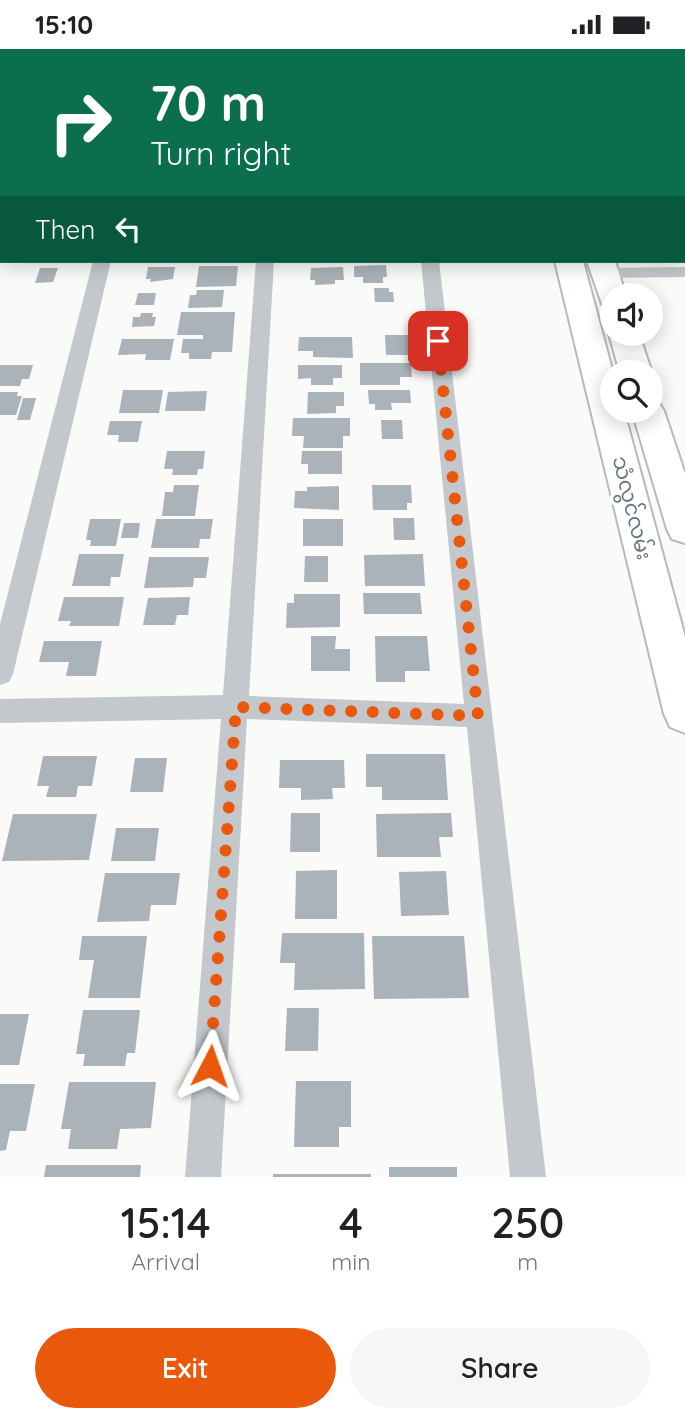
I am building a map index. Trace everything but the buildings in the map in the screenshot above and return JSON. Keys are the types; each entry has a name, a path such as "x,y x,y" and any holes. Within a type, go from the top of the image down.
{"main road":[{"name":"သံလွင်လမ်း","path":"570,263 685,714"},
{"name":"သံလွင်လမ်း","path":"652,423 685,529"}],"street":[{"path":"0,674 102,263"},
{"path":"203,1177 265,263"},
{"path":"430,263 528,1177"},
{"path":"606,277 685,272"},
{"path":"0,711 236,707 478,716"}],"route":[{"path":"210,1066 236,707 478,716 438,341"}]}
